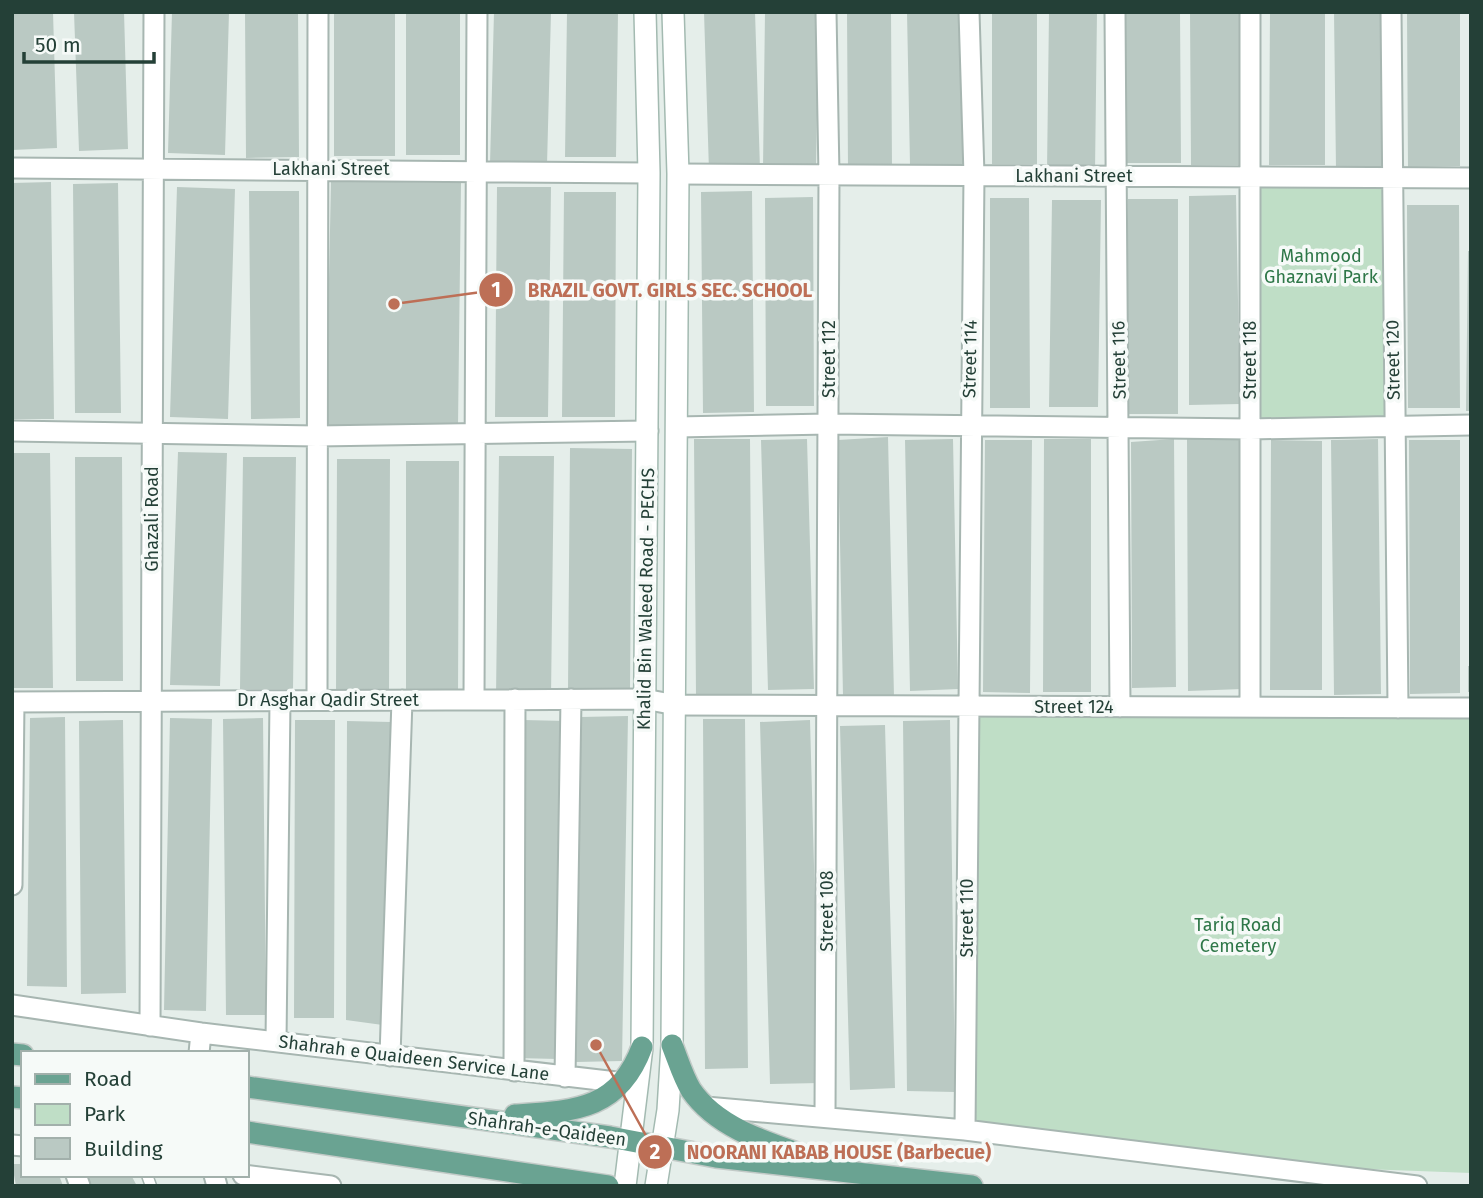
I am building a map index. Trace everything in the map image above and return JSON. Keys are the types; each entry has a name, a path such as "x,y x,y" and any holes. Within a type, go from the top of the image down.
{"main road":[{"name":"Khalid Bin Waleed Road - PECHS","path":"625,1186 642,1047 649,173 645,12"},
{"name":"Khalid Bin Waleed Road - PECHS","path":"656,1186 663,1146 672,1045 677,705 678,174 673,12"},
{"path":"672,1045 692,1091 706,1107 746,1133 845,1169"},
{"path":"405,1109 501,1116 566,1111 611,1094 625,1083 633,1072 642,1047"},
{"name":"Shahrah-e-Qaideen","path":"248,1087 631,1140 716,1157 845,1169 972,1186"},
{"path":"248,1132 608,1186"}],"street":[{"name":"Ghazali Road","path":"150,1026 154,12"},
{"path":"317,700 318,12"},
{"path":"474,699 477,12"},
{"name":"Street 112","path":"826,12 829,175 828,706"},
{"name":"Street 114","path":"969,12 974,175 969,425 969,706"},
{"name":"Street 116","path":"1115,12 1120,707"},
{"name":"Street 118","path":"1250,12 1250,707"},
{"name":"Street 120","path":"1391,12 1398,708"},
{"name":"Lakhani Street","path":"12,168 476,169 649,173"},
{"name":"Lakhani Street","path":"678,174 1471,178"},
{"path":"677,427 829,424 1250,429 1471,425"},
{"path":"12,431 153,431 317,436 475,436 648,431"},
{"path":"514,1071 515,699"},
{"path":"565,1077 571,699"},
{"name":"Dr Asghar Qadir Street","path":"13,702 645,699 677,705"},
{"path":"390,1056 402,700"},
{"path":"276,1041 280,701"},
{"path":"12,885 13,702"},
{"name":"Street 124","path":"677,705 1471,708"},
{"name":"Street 108","path":"825,1115 828,706"},
{"name":"Street 110","path":"965,1130 969,706"},
{"name":"Shahrah e Quaideen Service Lane","path":"12,1005 150,1026 200,1043 276,1041 625,1083"},
{"path":"706,1107 825,1115 965,1130 1417,1186"},
{"path":"248,1176 278,1183 331,1186"}],"green space":[{"name":"Mahmood Ghaznavi Park","path":"1249,177 1391,178 1394,426 1250,429"},
{"name":"Tariq Road Cemetery","path":"969,706 1471,709 1471,1173 1233,1164 965,1130"}],"building":[{"path":"12,12 53,12 57,148 12,150"},
{"path":"74,12 124,12 128,149 79,151"},
{"path":"172,12 229,12 225,155 168,153"},
{"path":"245,12 298,12 299,157 246,158"},
{"path":"334,12 395,12 395,156 334,156"},
{"path":"406,12 460,12 460,155 406,155"},
{"path":"494,12 551,12 547,165 490,164"},
{"path":"567,12 618,12 616,157 565,157"},
{"path":"704,12 755,12 760,169 709,171"},
{"path":"765,12 819,12 816,167 763,168"},
{"path":"847,12 891,12 892,168 848,169"},
{"path":"907,12 961,12 964,164 910,165"},
{"path":"992,12 1037,12 1037,164 992,164"},
{"path":"1049,12 1097,12 1095,171 1047,171"},
{"path":"1126,12 1180,12 1181,163 1126,163"},
{"path":"1190,12 1239,12 1240,165 1191,165"},
{"path":"1270,12 1325,12 1325,165 1269,165"},
{"path":"1334,12 1383,12 1385,169 1336,170"},
{"path":"1407,12 1460,12 1460,166 1408,167"},
{"path":"331,181 461,183 458,426 326,426"},
{"path":"51,182 54,419 12,419 12,183"},
{"path":"118,183 121,413 75,413 73,184"},
{"path":"177,187 235,189 228,419 170,417"},
{"path":"497,187 551,187 548,417 495,417"},
{"path":"249,191 299,191 300,418 251,419"},
{"path":"752,191 754,412 703,413 701,192"},
{"path":"564,192 616,192 615,417 562,417"},
{"path":"1236,195 1240,404 1189,405 1189,196"},
{"path":"813,197 814,406 766,406 765,198"},
{"path":"990,198 1029,198 1030,408 990,408"},
{"path":"1128,199 1178,199 1178,414 1128,414"},
{"path":"1052,200 1101,200 1098,407 1049,407"},
{"path":"1407,205 1459,205 1460,408 1408,408"},
{"path":"1468,251 1471,251 1471,411 1466,411"},
{"path":"888,437 894,696 843,696 838,440"},
{"path":"1187,438 1242,439 1242,689 1188,691"},
{"path":"694,439 750,439 752,695 696,695"},
{"path":"807,439 814,689 768,690 761,440"},
{"path":"953,439 958,689 910,691 905,440"},
{"path":"1044,439 1091,439 1091,692 1043,692"},
{"path":"1174,439 1176,687 1132,688 1131,442"},
{"path":"1378,439 1381,694 1334,695 1331,440"},
{"path":"985,440 1032,440 1030,693 983,692"},
{"path":"1271,440 1322,441 1322,690 1270,690"},
{"path":"1409,440 1460,440 1460,693 1410,694"},
{"path":"570,448 632,449 630,689 568,689"},
{"path":"178,452 227,453 220,686 170,685"},
{"path":"12,453 50,453 53,688 12,688"},
{"path":"499,456 554,456 551,697 496,697"},
{"path":"75,457 122,457 123,681 76,681"},
{"path":"243,457 296,457 293,689 240,689"},
{"path":"337,459 390,459 389,695 336,695"},
{"path":"406,461 459,461 458,694 406,694"},
{"path":"1468,666 1471,666 1471,692 1468,692"},
{"path":"628,716 622,1061 576,1062 581,717"},
{"path":"65,717 67,987 27,986 30,718"},
{"path":"170,718 212,719 206,1011 164,1010"},
{"path":"263,718 266,1015 226,1015 223,719"},
{"path":"703,719 745,719 748,1068 705,1069"},
{"path":"123,720 126,993 81,994 79,721"},
{"path":"295,720 335,720 334,1018 294,1018"},
{"path":"523,720 566,721 558,1059 515,1058"},
{"path":"810,720 820,1083 770,1084 760,722"},
{"path":"950,720 955,1092 907,1091 903,721"},
{"path":"347,721 391,722 390,1026 346,1020"},
{"path":"885,725 895,1088 850,1090 840,726"},
{"path":"12,1164 21,1164 21,1177 60,1177 63,1186 16,1186"},
{"path":"85,1177 132,1177 137,1186 88,1186"}],"place":[{"name":"BRAZIL GOVT. GIRLS SEC. SCHOOL","path":"394,304"},
{"name":"NOORANI KABAB HOUSE (Barbecue)","path":"596,1045"}]}
